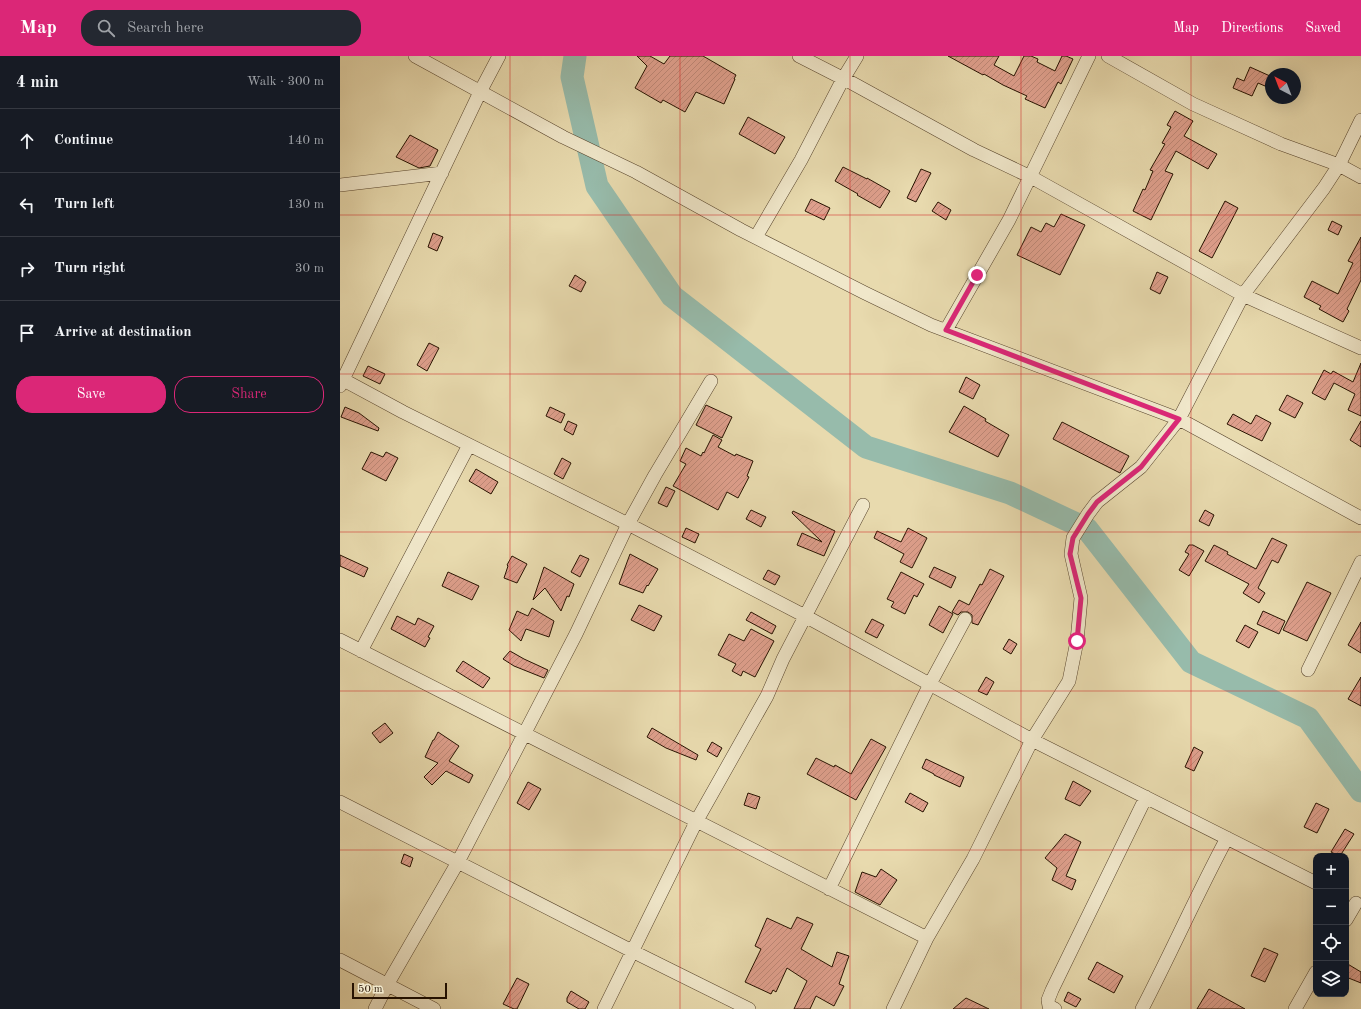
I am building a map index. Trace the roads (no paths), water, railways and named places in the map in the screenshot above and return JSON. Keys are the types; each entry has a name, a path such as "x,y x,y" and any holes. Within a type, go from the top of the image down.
{"street":[{"path":"416,56 563,137 636,172 756,237 866,293 931,324 1179,419 1361,518"},
{"path":"499,56 480,92 341,381 628,524 805,616 1032,740 1313,881"},
{"path":"798,56 974,150 1031,177 1243,295 1361,348"},
{"path":"756,237 801,160 843,79 857,56"},
{"path":"946,330 1009,220 1089,56"},
{"path":"1108,56 1193,104 1281,144 1339,165 1361,177"},
{"path":"894,1009 927,938 973,858 1032,740 1069,681 1077,641 1081,598 1070,554 1073,538 1097,502 1141,467 1179,419 1243,295 1314,201 1339,165 1361,120"},
{"path":"340,185 442,173"},
{"path":"375,1009 387,985 458,862 576,634 628,524 655,475 711,381"},
{"path":"361,651 468,445"},
{"path":"604,1009 696,822 767,696 805,616 863,505"},
{"path":"1308,670 1361,562"},
{"path":"828,889 930,684 965,619"},
{"path":"340,640 927,938"},
{"path":"1055,1009 1049,1006 1048,1000 1052,990 1146,797"},
{"path":"340,802 749,1009"},
{"path":"1142,1009 1226,838"},
{"path":"1349,913 1354,902"},
{"path":"340,960 434,1009"},
{"path":"1295,1009 1313,977"}],"waterway":[{"path":"575,56 572,77 597,186 672,296 866,447 1010,493 1087,529 1191,662 1308,718 1361,791"}]}
